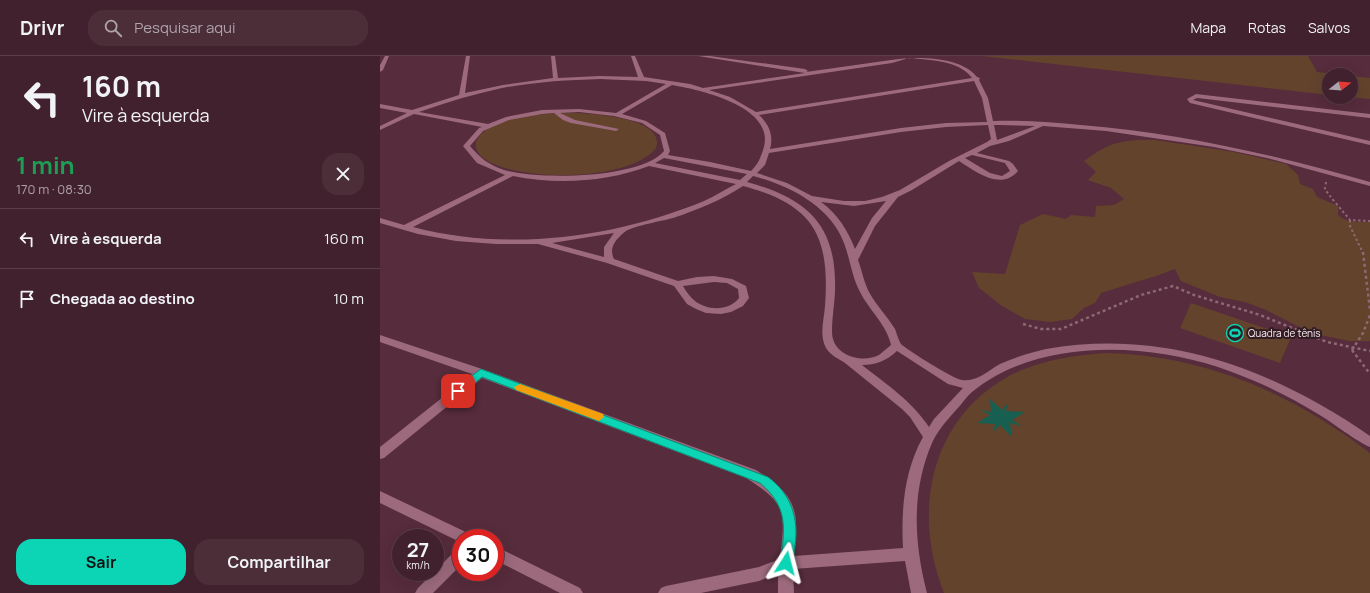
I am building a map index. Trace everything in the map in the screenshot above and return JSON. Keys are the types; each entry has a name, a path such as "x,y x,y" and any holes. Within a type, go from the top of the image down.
{"street":[{"path":"380,70 387,56"},
{"path":"462,96 468,56"},
{"path":"552,56 556,80"},
{"path":"633,56 642,80"},
{"path":"700,56 818,72"},
{"path":"701,90 892,61 908,56 935,60 968,69 978,79 986,98 995,134 994,140 989,144 960,158 895,195 878,201 846,204 824,201 804,194"},
{"path":"380,128 413,112 462,96 498,88 556,80 604,78 671,83 701,90 737,102 755,114 765,125 770,141 767,151 761,164 753,174 742,183 689,210 667,219 626,228 536,242"},
{"path":"755,114 978,79"},
{"path":"618,114 671,83"},
{"path":"1370,116 1201,96 1192,97 1190,100 1199,104 1370,143"},
{"path":"1258,103 1261,117"},
{"path":"380,106 487,126"},
{"path":"555,111 558,116 568,120 616,130"},
{"path":"555,111 589,111 618,114 643,121 661,132 665,135 669,146 668,151 650,164 610,174 575,179 543,178 512,174 478,161 469,152 466,146 475,133 487,126 519,116 555,111"},
{"path":"767,151 905,129 948,125 1041,125 1108,130 1167,138 1240,151 1322,170 1370,184"},
{"path":"989,144 1007,140 1041,125"},
{"path":"960,158 989,177 1006,176 1014,171 1012,165 1007,162 971,153"},
{"path":"663,156 753,174 781,182 819,204 833,218 845,236 855,259 856,272 871,306 890,329 895,338 896,346"},
{"path":"650,164 742,183 770,191 791,202 808,215 819,229 828,248 832,271 828,340 835,352 906,406 914,414 929,436"},
{"path":"405,228 512,174"},
{"path":"855,259 866,234 878,214 895,195"},
{"path":"380,220 405,228 458,238 536,242 610,261 677,284 705,279 729,281 743,288 744,298 738,306 726,310 706,310 693,304 677,284"},
{"path":"610,261 606,255 609,244 626,228"},
{"path":"380,338 481,373 764,480 774,488 786,504 789,514 790,534 786,563 786,593"},
{"path":"846,359 862,362 881,358 896,346"},
{"path":"896,346 952,381 962,384 974,384"},
{"path":"919,593 910,554 909,509 915,469 929,436 949,407 974,384 1002,368 1032,356 1066,349 1101,346 1154,349 1217,363 1258,378 1300,397 1342,422 1370,442"},
{"path":"380,454 481,373"},
{"path":"380,497 452,532"},
{"path":"666,593 759,574 786,563 910,554"},
{"path":"504,557 576,593"},
{"path":"423,593 452,564"}],"path":[{"path":"1322,170 1329,179 1325,188 1327,192 1338,203 1350,220 1350,226 1363,249 1370,310"},
{"path":"1350,220 1370,221"},
{"path":"1023,324 1041,328 1061,329 1141,295 1173,286 1192,295 1260,315 1312,337 1352,350 1370,351"},
{"path":"1352,350 1363,333 1370,315"},
{"path":"1352,350 1370,374"}],"shaded area":[{"path":"982,56 1308,56 1317,72 1322,73 1322,94"},
{"path":"1358,77 1370,78 1370,99 1358,98"},
{"path":"570,113 608,116 638,123 650,129 656,138 656,148 642,159 622,167 598,173 544,175 519,171 498,165 482,157 476,148 478,138 485,131 507,120 534,115"},
{"path":"1155,140 1234,152 1286,164 1298,175 1300,184 1313,189 1317,197 1338,206 1338,215 1342,218 1353,222 1370,222 1370,341 1349,341 1311,333 1266,310 1245,302 1220,297 1181,281 1175,269 1101,293 1095,303 1084,308 1072,319 1050,322 1025,319 1002,306 979,288 972,272 1005,274 1020,225 1043,214 1066,219 1071,215 1095,217 1096,206 1114,205 1124,199 1111,188 1088,180 1096,172 1084,161 1109,146 1121,142"},
{"name":"Quadra de tênis","path":"1191,303 1291,337 1280,363 1180,328"},
{"path":"1108,353 1144,356 1179,362 1214,370 1247,382 1279,396 1310,413 1341,432 1370,453 1370,593 944,593 934,563 929,532 929,501 934,471 945,443 961,417 982,395 1009,376 1021,370 1057,359"},
{"path":"990,399 1002,410 1008,403 1006,411 1025,412 1012,420 1022,426 1010,423 1012,437 1000,425 993,432 995,424 977,423 990,415 980,410 991,412"}],"slow traffic":[{"path":"520,387 599,417"}],"place":[{"name":"Quadra de tênis","path":"1235,333"}],"route":[{"path":"458,391 481,373 764,480 774,488 786,504 789,514 790,534 786,563"}]}
